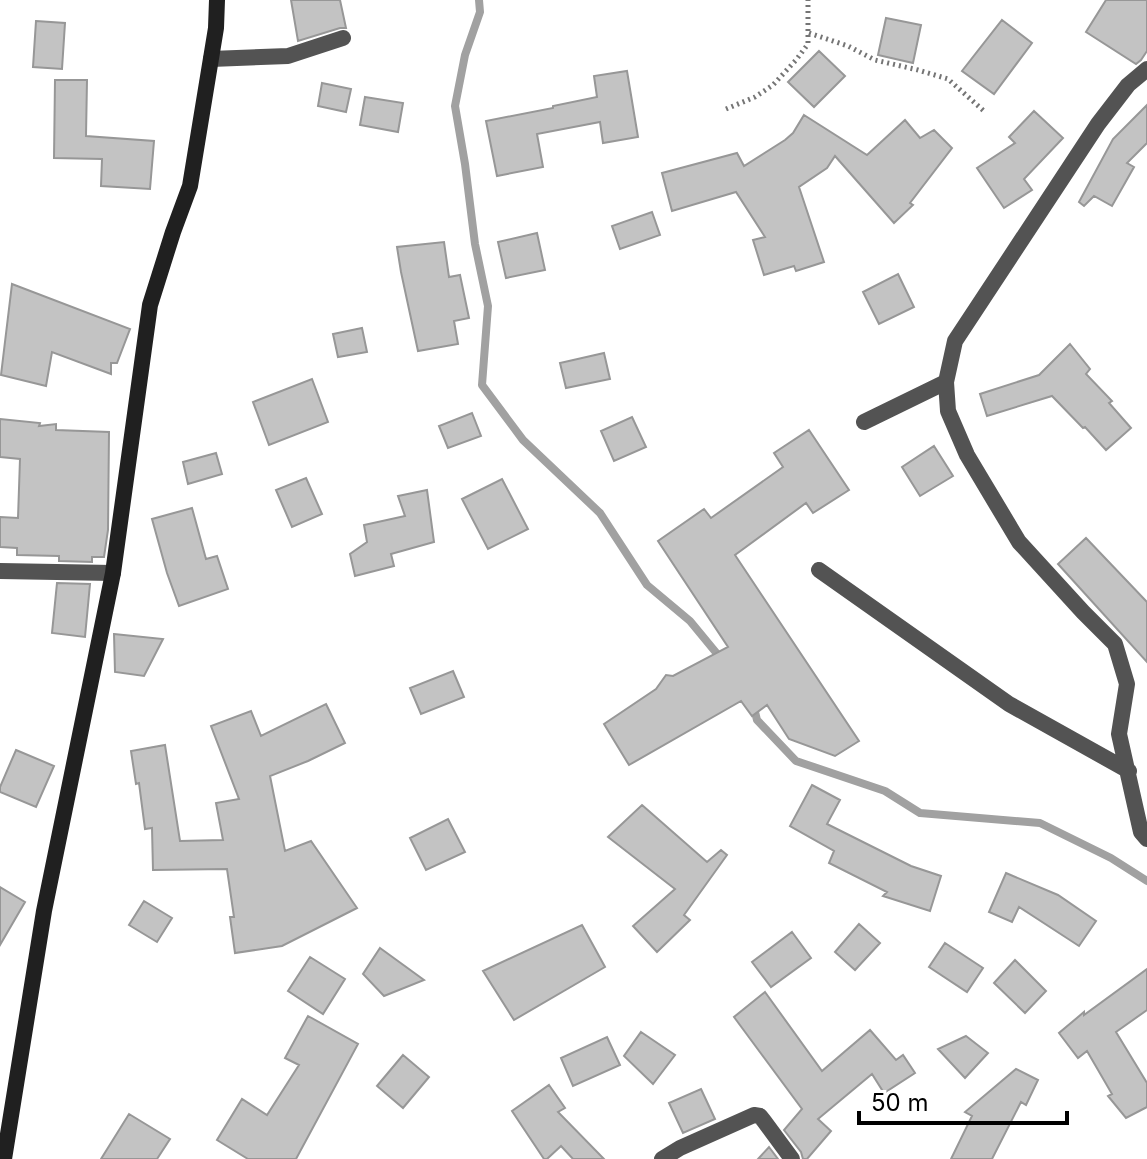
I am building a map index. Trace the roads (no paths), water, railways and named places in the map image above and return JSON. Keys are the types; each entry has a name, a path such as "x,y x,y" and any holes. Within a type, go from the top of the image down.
{"street":[{"path":"4,1159 44,911 113,573 150,305 190,186 216,28 217,0"},
{"path":"211,59 288,56 343,38"},
{"path":"1147,69 1128,85 1098,124 955,341 946,382 948,411 967,455 1019,542 1115,644 1127,684 1119,734 1141,832 1147,839"},
{"path":"864,422 946,382"},
{"path":"819,570 1009,704 1129,771"},
{"path":"0,571 113,573"},
{"path":"662,1159 754,1115 760,1116 792,1159"}],"waterway":[{"path":"479,0 480,12 465,55 455,106 475,244 488,306 482,385 523,440 600,513 647,585 690,621 723,661"},
{"path":"753,704 757,720 796,761 885,791 920,813 1040,823 1111,858 1147,881"}]}
